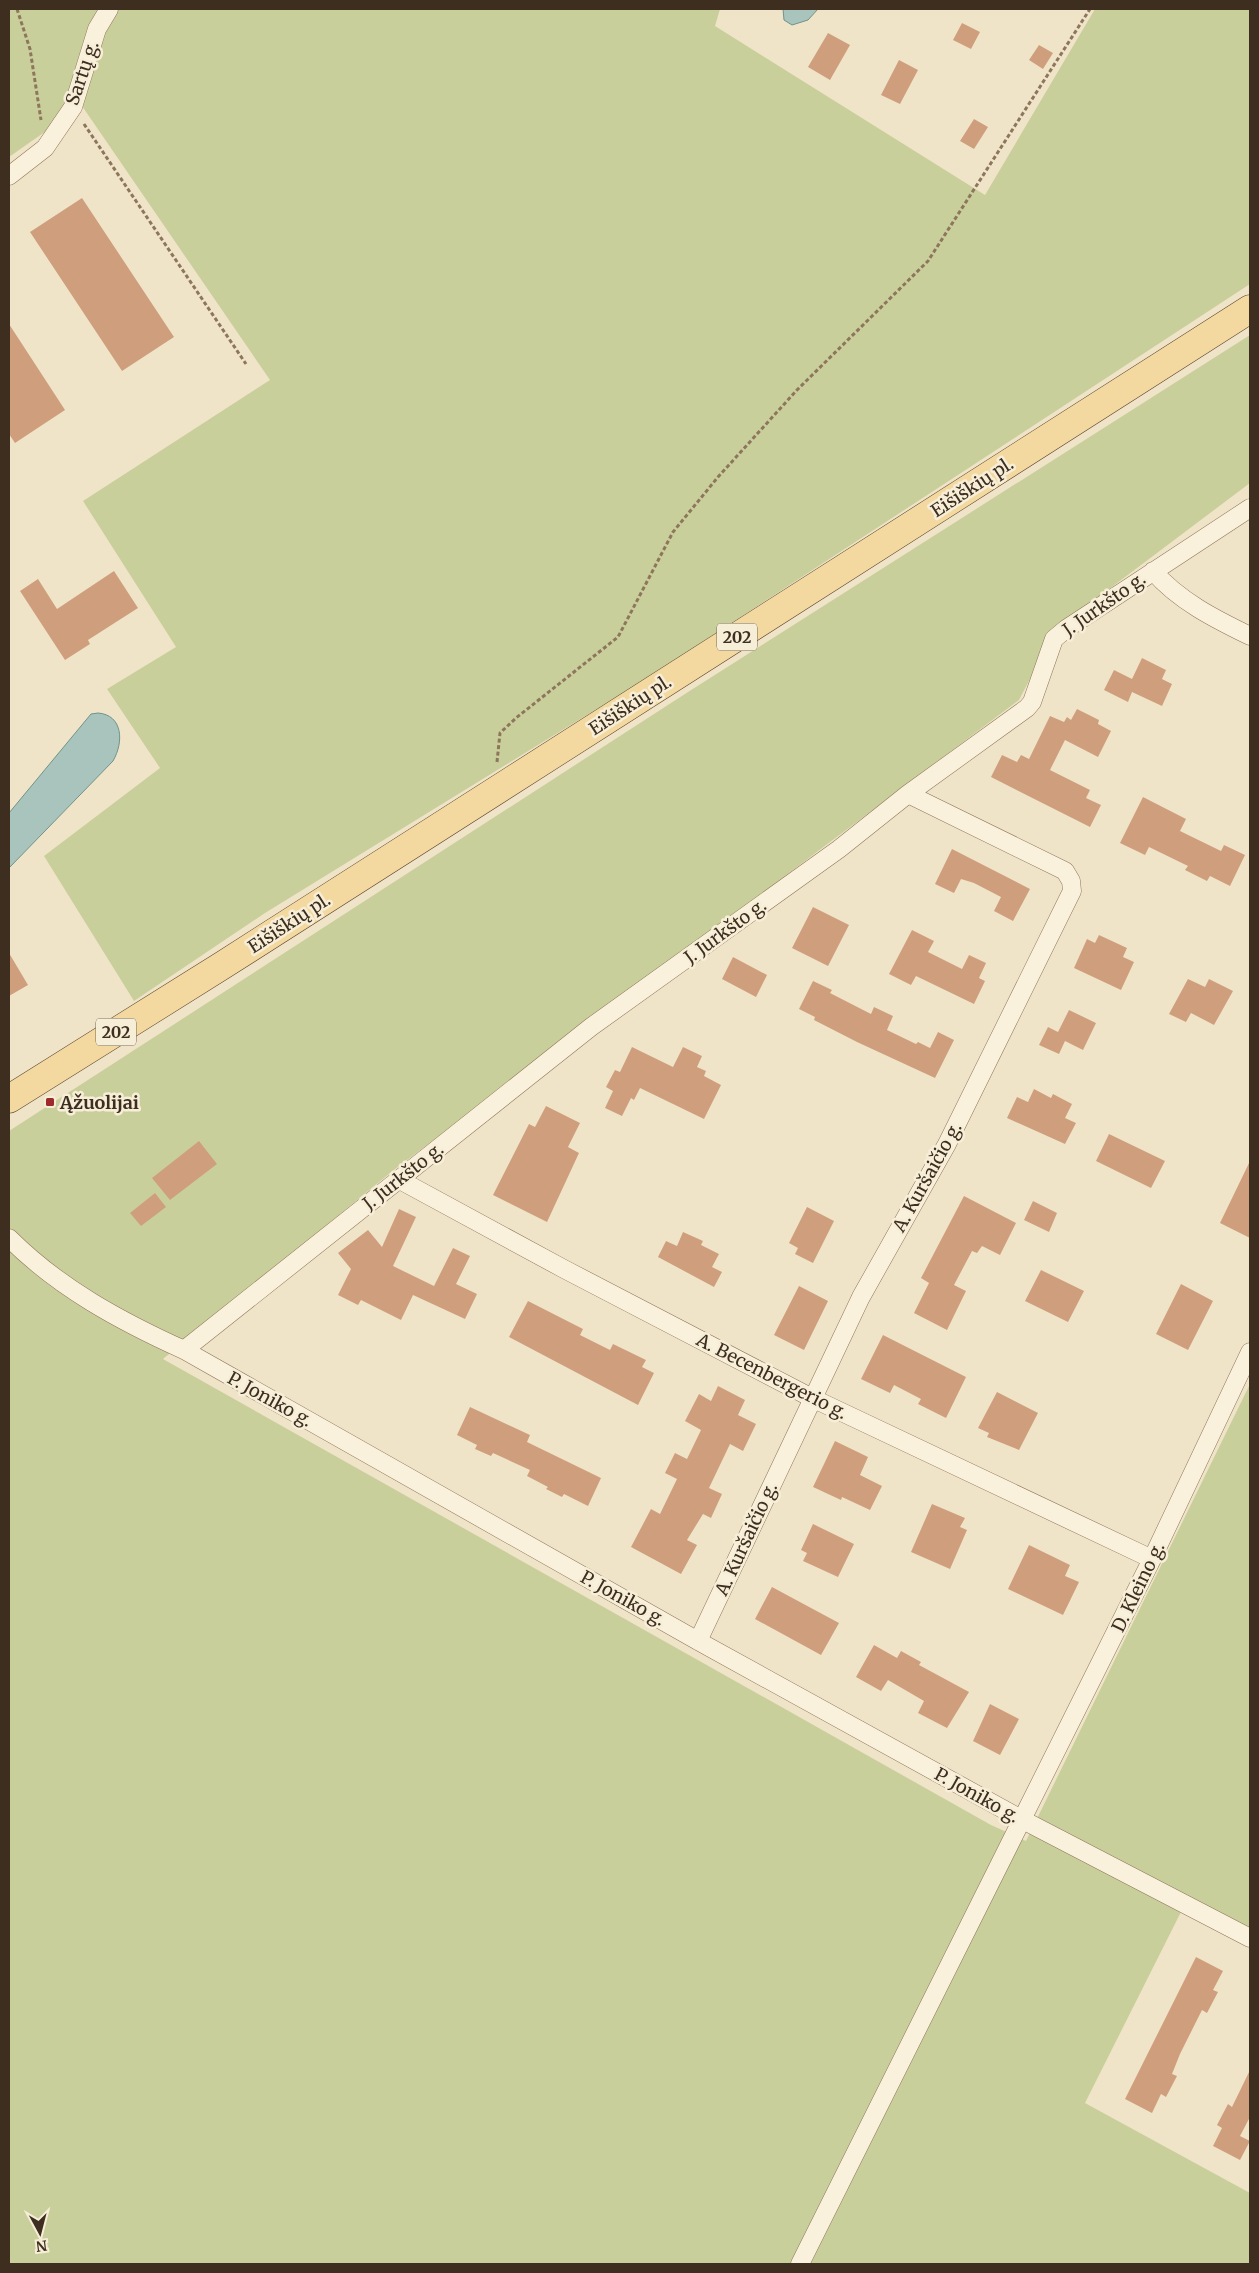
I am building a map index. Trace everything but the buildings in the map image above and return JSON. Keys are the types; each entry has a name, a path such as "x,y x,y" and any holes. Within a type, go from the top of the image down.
{"main road":[{"name":"Eišiškių pl.","path":"9,1099 1250,309"}],"street":[{"name":"Sartų g.","path":"9,176 45,148 73,107 96,30 109,9"},
{"name":"J. Jurkšto g.","path":"184,1350 591,1027 839,849 908,794 1026,708 1032,702 1054,639 1066,629 1250,508"},
{"path":"1153,571 1168,588 1183,600 1250,636"},
{"name":"A. Kuršaičio g.","path":"698,1641 812,1398 862,1297 947,1144 1072,891 1071,881 1065,872 908,794"},
{"name":"A. Becenbergerio g.","path":"398,1179 564,1269 812,1398 1152,1559"},
{"name":"P. Joniko g.","path":"9,1238 34,1263 95,1305 129,1325 184,1350 698,1641 1020,1819 1250,1938"},
{"name":"D. Kleino g.","path":"800,2264 1020,1819 1152,1559 1250,1352"}],"path":[{"path":"17,9 30,49 45,148"},
{"path":"505,785 499,775 496,757 500,734 516,718 618,637 673,532 718,477 797,390 928,261 1090,9"},
{"path":"73,107 246,364"}],"green space":[{"path":"9,9 720,9 715,26 985,195 1095,9 1250,9 1250,284 655,673 265,913 134,1001 44,856 160,768 107,689 176,647 83,501 270,380 82,106 9,157"},
{"path":"1250,335 1250,483 1056,629 1019,700 395,1169 163,1359 991,1825 1026,1841 1250,1384 1250,1932 1187,1900 1085,2103 1250,2193 1250,2264 9,2264 9,1131 688,692"}],"water":[{"path":"783,9 818,9 808,20 792,25 784,20"},
{"path":"91,714 106,715 117,724 120,738 117,754 113,761 9,868 9,813"}],"place":[{"name":"Ąžuolijai","path":"50,1102"}]}
